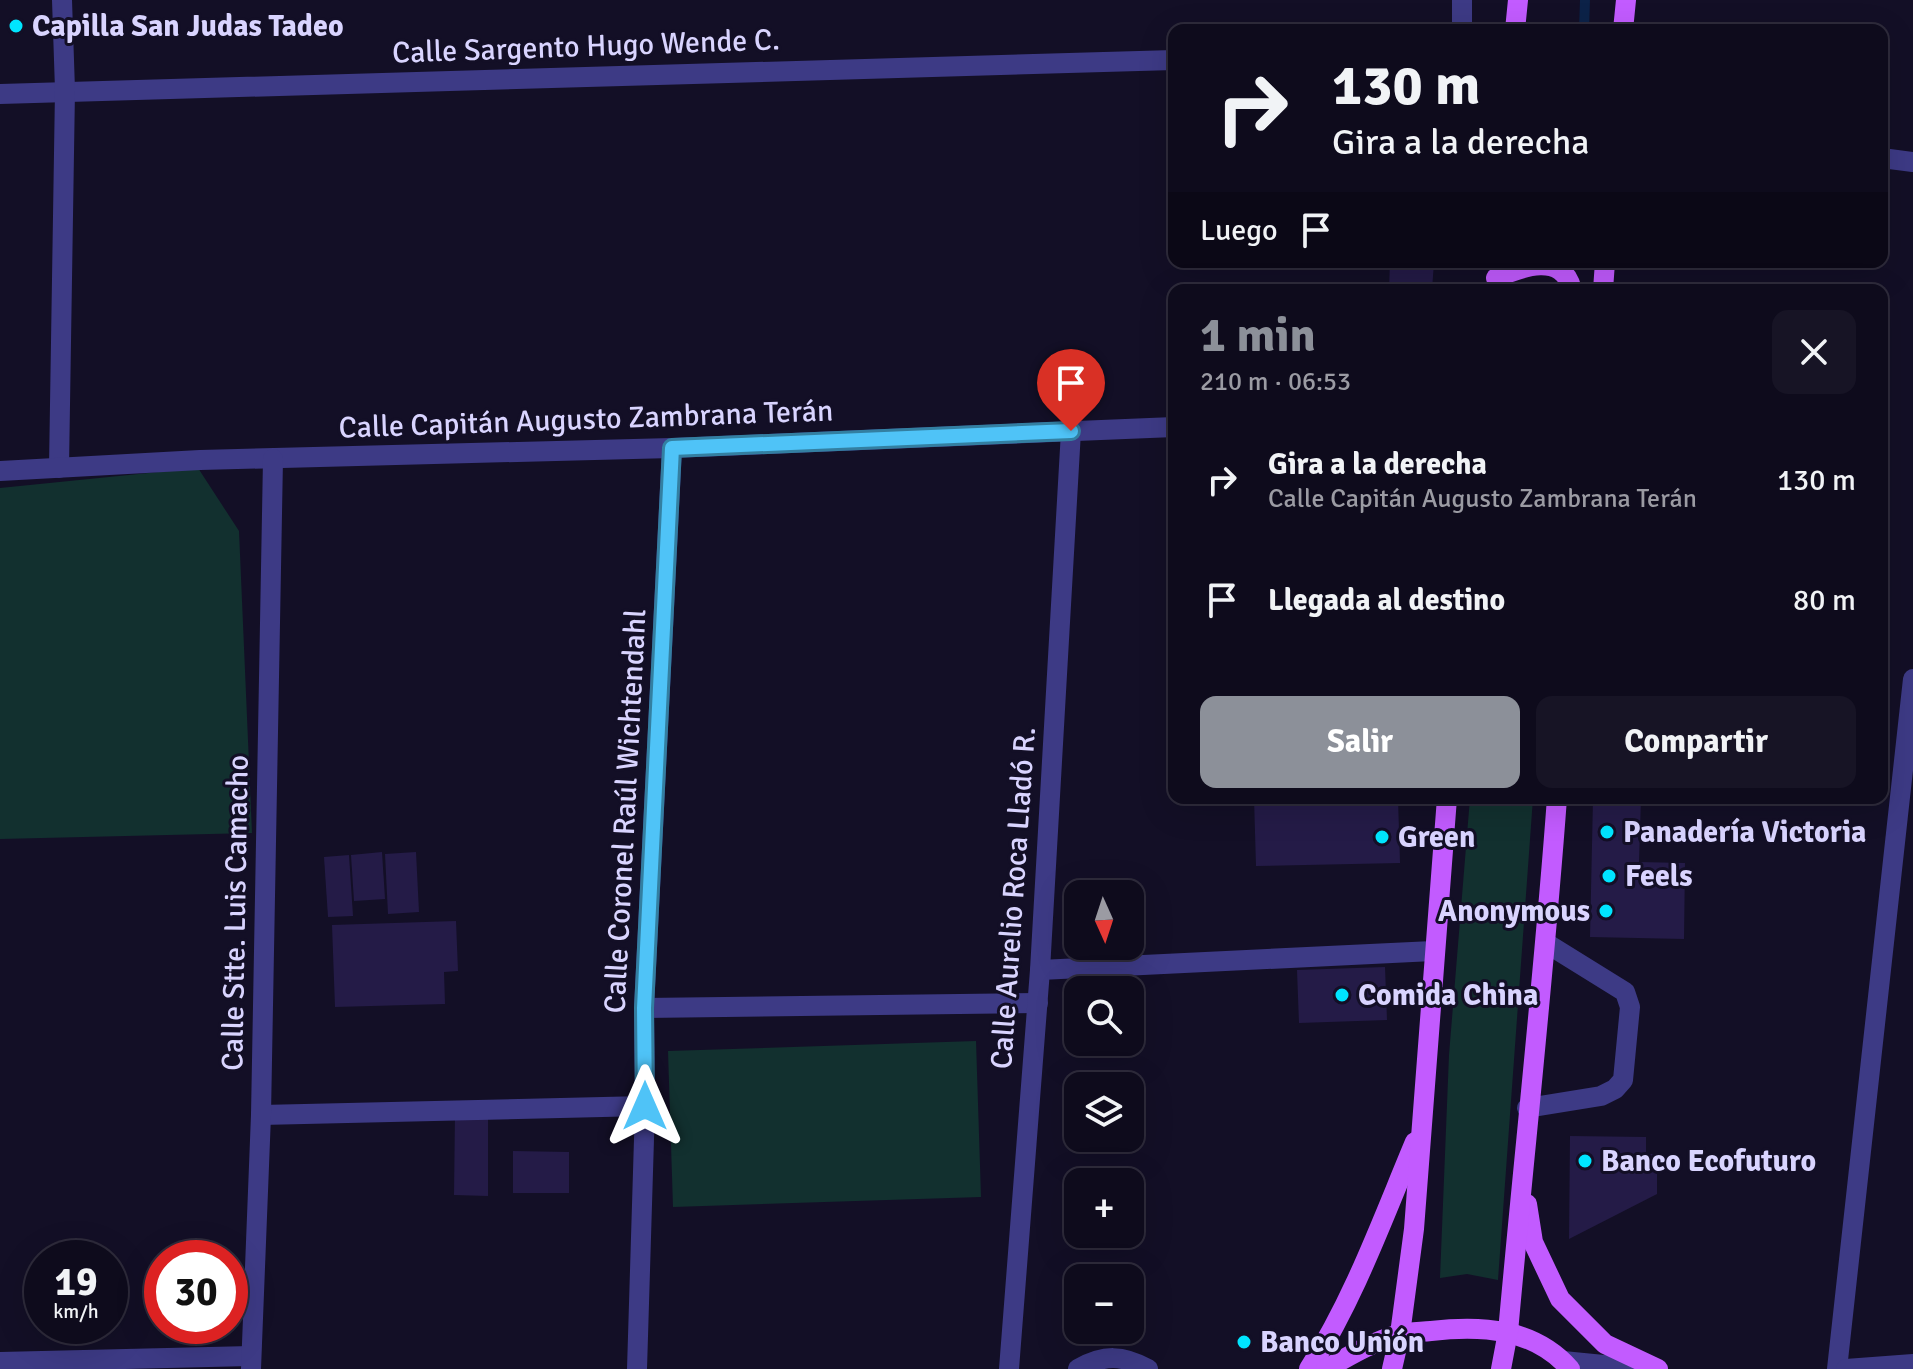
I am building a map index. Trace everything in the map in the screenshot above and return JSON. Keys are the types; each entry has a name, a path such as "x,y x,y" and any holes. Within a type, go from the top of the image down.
{"main road":[{"path":"1516,24 1518,0"},
{"path":"1624,24 1626,0"},
{"path":"1496,277 1519,268"},
{"path":"1556,268 1563,272 1569,284"},
{"path":"1392,1369 1400,1334 1414,1229 1446,804"},
{"path":"1501,1369 1508,1332 1557,804"},
{"path":"1309,1369 1328,1339 1355,1283 1423,1124"},
{"path":"1521,1171 1533,1242 1560,1299 1605,1344 1658,1369"},
{"path":"1326,1369 1400,1334 1468,1326 1508,1332 1537,1343 1566,1365"}],"street":[{"path":"59,468 65,90 62,0"},
{"path":"1462,0 1462,24"},
{"name":"Calle Sargento Hugo Wende C.","path":"0,94 1168,60"},
{"path":"1888,159 1913,162"},
{"name":"Calle Capitán Augusto Zambrana Terán","path":"0,471 1168,427"},
{"name":"Calle Aurelio Roca Lladó R.","path":"1009,1369 1038,1003 1071,431"},
{"name":"Calle Coronel Raúl Wichtendahl","path":"637,1369 645,1106 644,1008 672,448"},
{"name":"Calle Stte. Luis Camacho","path":"251,1362 261,1115 273,459"},
{"path":"1837,1369 1913,679"},
{"path":"1527,1108 1601,1096 1615,1089 1623,1080 1630,1007 1625,992 1546,943"},
{"path":"1040,970 1433,951"},
{"path":"644,1008 1038,1003"},
{"path":"261,1115 645,1106"},
{"path":"1078,1369 1096,1359 1131,1359 1148,1369"},
{"path":"0,1362 251,1362"},
{"path":"1846,1369 1913,1364"},
{"path":"1566,1365 1644,1369"}],"green space":[{"path":"198,468 239,531 252,833 0,839 0,488"},
{"path":"1470,804 1533,804 1498,1280 1467,1274 1440,1278 1449,1055"},
{"path":"976,1041 981,1197 673,1207 668,1051"}],"building":[{"path":"1390,268 1434,268 1432,284 1389,284"},
{"path":"1254,804 1398,804 1400,863 1256,866"},
{"path":"1593,804 1641,804 1639,862 1685,863 1684,939 1590,937"},
{"path":"382,852 385,899 354,901 351,855"},
{"path":"416,852 419,912 388,914 385,854"},
{"path":"349,855 353,916 328,917 324,857"},
{"path":"456,921 458,971 444,972 445,1004 335,1007 332,925"},
{"name":"Comida China","path":"1385,967 1387,1020 1299,1023 1297,970"},
{"path":"455,1114 488,1118 488,1196 454,1195"},
{"path":"1570,1136 1646,1137 1646,1154 1657,1154 1657,1194 1569,1239"},
{"path":"513,1151 569,1152 569,1193 513,1193"}],"waterway":[{"path":"1584,24 1585,0"}],"place":[{"name":"Capilla San Judas Tadeo","path":"16,26"},
{"name":"Panadería Victoria","path":"1607,832"},
{"name":"Green","path":"1382,837"},
{"name":"Feels","path":"1609,876"},
{"name":"Anonymous","path":"1606,911"},
{"name":"Comida China","path":"1342,995"},
{"name":"Banco Ecofuturo","path":"1585,1161"},
{"name":"Banco Unión","path":"1244,1342"}],"route":[{"path":"645,1106 644,1008 672,448 1071,431"}]}
